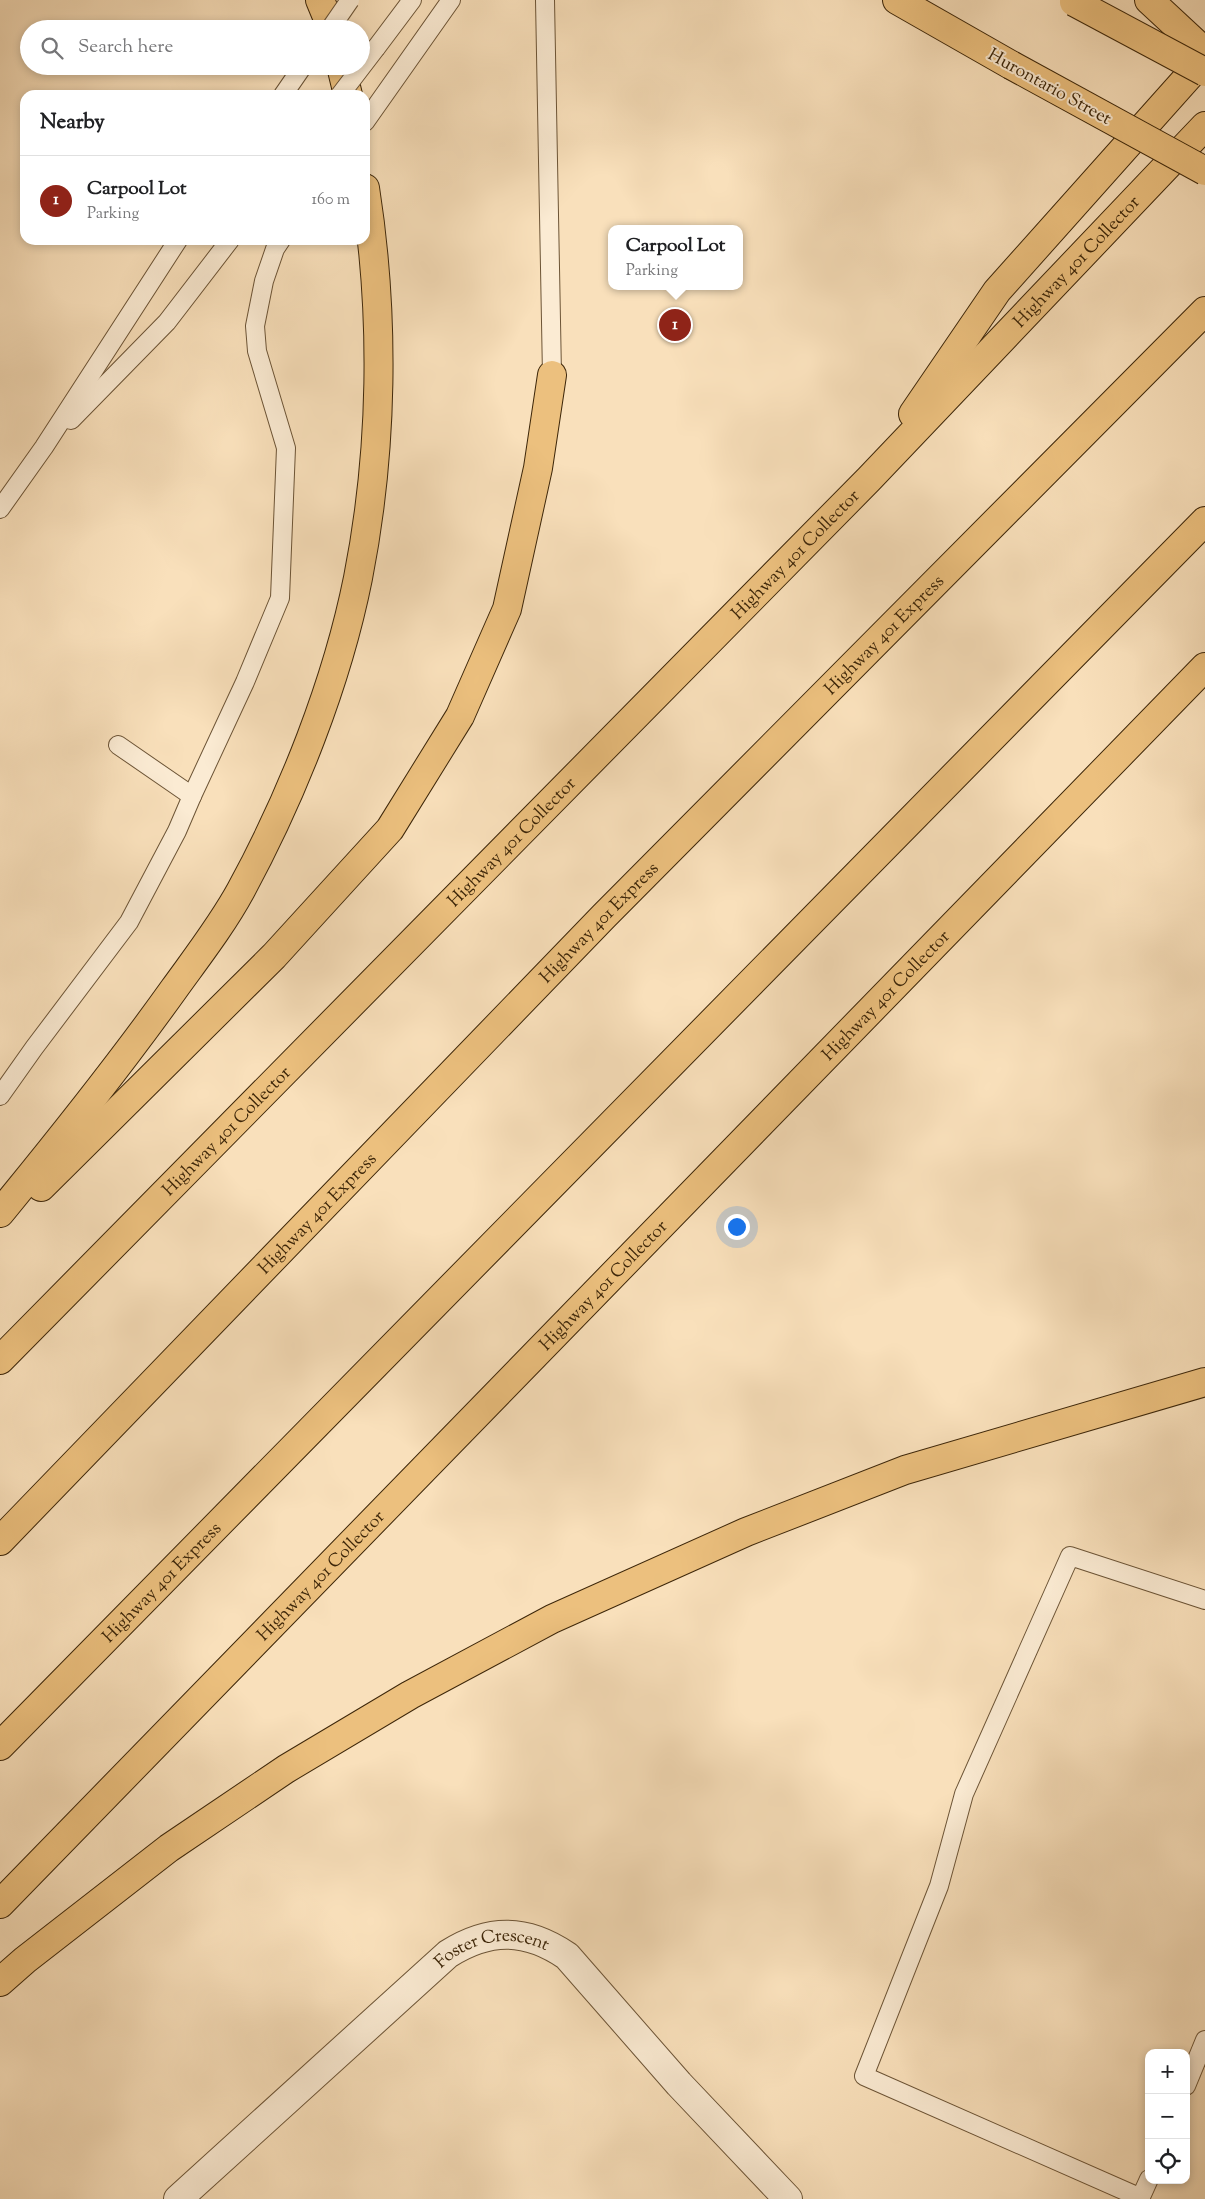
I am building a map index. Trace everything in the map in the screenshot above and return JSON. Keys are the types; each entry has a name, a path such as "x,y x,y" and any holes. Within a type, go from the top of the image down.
{"main road":[{"path":"320,0 328,20"},
{"name":"Hurontario Street","path":"896,0 1010,65 1205,171"},
{"path":"1149,0 1205,52"},
{"path":"1072,1 1205,72"},
{"path":"869,479 997,291 1205,58"},
{"path":"343,75 347,90"},
{"name":"Highway 401 Collector","path":"0,1360 869,479 1205,126"},
{"path":"0,1213 88,1107 191,966 240,892 275,821 315,725 340,652 358,578 375,458 377,334 370,222"},
{"name":"Highway 401 Express","path":"0,1541 532,993 604,916 1205,311"},
{"path":"0,1228 274,956 390,829 460,716 507,609 538,468 552,375"},
{"name":"Highway 401 Express","path":"0,1746 1205,520"},
{"name":"Highway 401 Collector","path":"0,1904 1205,667"},
{"path":"0,1982 25,1960 169,1848 286,1769 410,1695 552,1619 746,1532 906,1470 1205,1382"},
{"path":"1149,1399 1205,1400"}],"street":[{"name":"Foster Crescent","path":"178,2199 448,1954 463,1944 481,1938 508,1934 535,1938 552,1945 566,1956 678,2084 788,2199"}],"lane":[{"path":"337,20 350,0"},
{"path":"370,56 412,0"},
{"path":"370,115 451,0"},
{"path":"545,0 552,375"},
{"path":"286,90 297,75"},
{"path":"344,90 355,75"},
{"path":"0,509 44,447 175,245"},
{"path":"44,447 167,322 226,245"},
{"path":"0,1096 129,922 177,831 245,682 280,598 286,448 256,350 255,326 264,281 278,245"},
{"path":"118,745 192,796"},
{"path":"1147,2184 1140,2199 864,2076 939,1886 964,1794 1070,1556 1205,1600"},
{"path":"1190,2076 1205,2040"}],"place":[{"name":"Carpool Lot","path":"675,325"}]}
